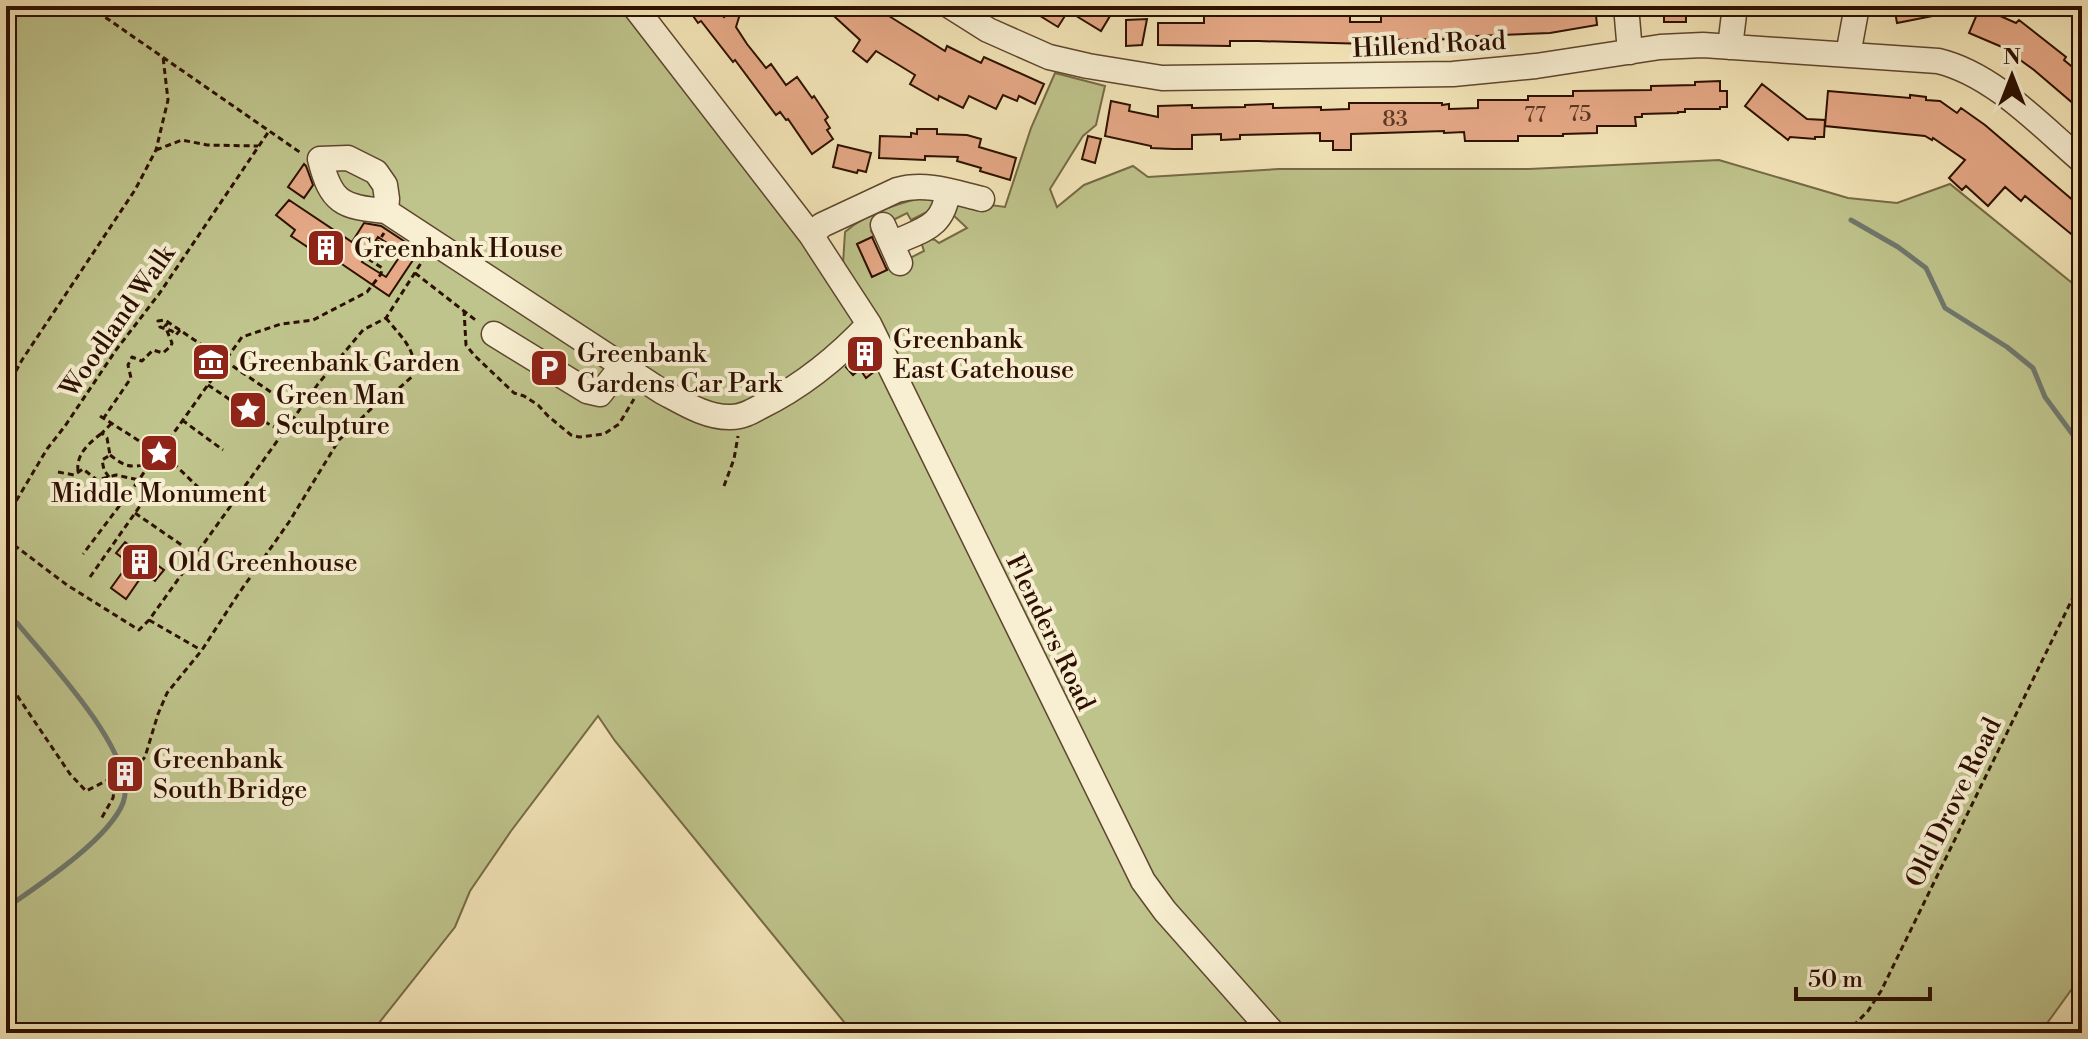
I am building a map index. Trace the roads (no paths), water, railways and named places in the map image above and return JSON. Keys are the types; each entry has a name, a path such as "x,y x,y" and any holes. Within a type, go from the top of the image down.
{"street":[{"name":"Flenders Road","path":"634,6 811,235 869,324 1143,881 1165,911 1273,1033"},
{"name":"Hillend Road","path":"950,6 988,30 1049,57 1162,78 1453,74 1536,66 1660,47 1703,45 1938,61 1954,65 1988,82 2082,161"},
{"path":"1626,6 1630,52"},
{"path":"1730,47 1735,6"},
{"path":"1848,55 1857,6"},
{"path":"390,213 385,185 376,172 348,158 320,159 331,191 346,205 390,213 661,391 704,412 722,417 741,416 787,394 848,346 869,324"},
{"path":"811,235 822,225 909,187 926,186 982,199"},
{"path":"892,244 933,224 942,216 948,191"},
{"path":"494,334 587,391 600,394 622,366"}],"waterway":[{"path":"1851,220 1898,247 1926,268 1945,308 2007,347 2033,368 2045,397 2082,447"},
{"path":"6,614 18,624 88,709 118,761 125,784 123,803 103,832 71,861 6,908"}],"place":[{"name":"Greenbank House","path":"326,248"},
{"name":"Greenbank East Gatehouse","path":"865,354"},
{"name":"Greenbank Garden","path":"211,362"},
{"name":"Greenbank Gardens Car Park","path":"549,368"},
{"name":"Green Man Sculpture","path":"248,410"},
{"name":"Middle Monument","path":"159,453"},
{"name":"Old Greenhouse","path":"140,562"},
{"name":"Greenbank South Bridge","path":"125,774"}]}
